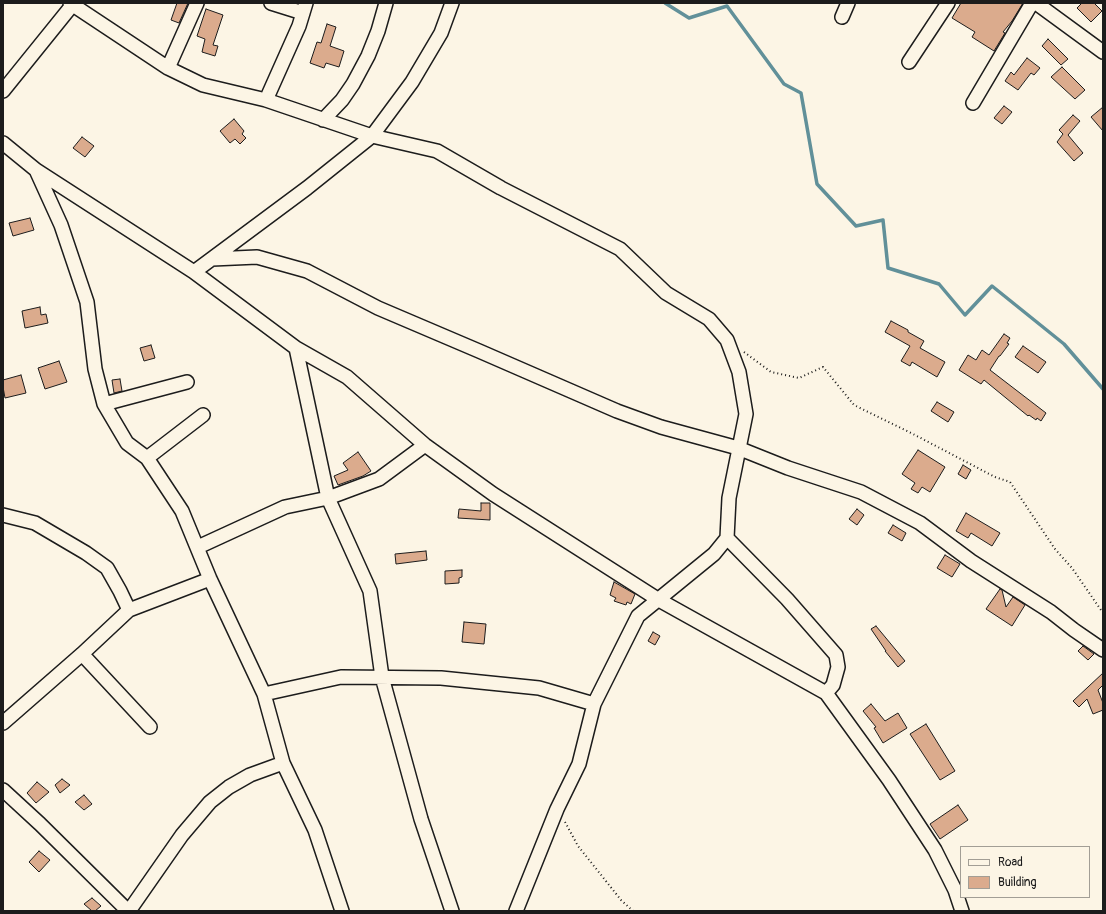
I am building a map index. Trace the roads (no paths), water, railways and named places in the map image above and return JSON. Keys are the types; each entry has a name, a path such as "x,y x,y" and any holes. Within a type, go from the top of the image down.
{"street":[{"path":"168,68 196,3"},
{"path":"266,100 299,26 305,8 271,3"},
{"path":"323,120 342,100 353,84 368,56 378,31 386,3"},
{"path":"194,272 307,188 372,136 412,82 441,33 452,3"},
{"path":"842,18 848,3"},
{"path":"909,62 948,3"},
{"path":"973,103 1032,3"},
{"path":"1036,3 1103,52"},
{"path":"3,91 73,4 168,68 203,85 266,100 372,136 437,151 501,188 620,248 666,293 709,319 727,340 739,372 746,414 729,498 727,538 714,554 638,616 594,704 579,764 557,809 516,911"},
{"path":"3,143 36,170 194,272 296,348 347,377 425,445 493,494 659,600 826,693 889,780 936,850 955,890 962,911"},
{"path":"36,170 61,225 87,302 95,369 104,404 127,443 147,458 182,511 210,579 264,694 283,763 315,830 342,911"},
{"path":"212,259 257,257 307,271 378,308 479,350 617,411 661,427 738,448 788,468 860,492 920,523 971,561 1051,612 1103,650"},
{"path":"296,348 328,498 370,591 382,677 421,819 452,911"},
{"path":"104,404 186,382"},
{"path":"147,458 203,415"},
{"path":"198,547 285,507 328,498 379,479 425,445"},
{"path":"3,515 35,523 86,553 107,568 120,590 129,610"},
{"path":"727,538 788,599 836,655 838,667 833,685 826,693"},
{"path":"3,723 82,654 129,610 210,579"},
{"path":"82,654 150,727"},
{"path":"264,694 340,677 441,678 539,688 594,704"},
{"path":"3,790 40,824 128,911 182,835 210,802 229,787 250,775 283,763"}],"waterway":[{"path":"665,3 689,18 727,6 784,84 801,93 817,184 856,226 883,220 888,268 939,284 965,315 992,286 1064,344 1103,389"}]}
